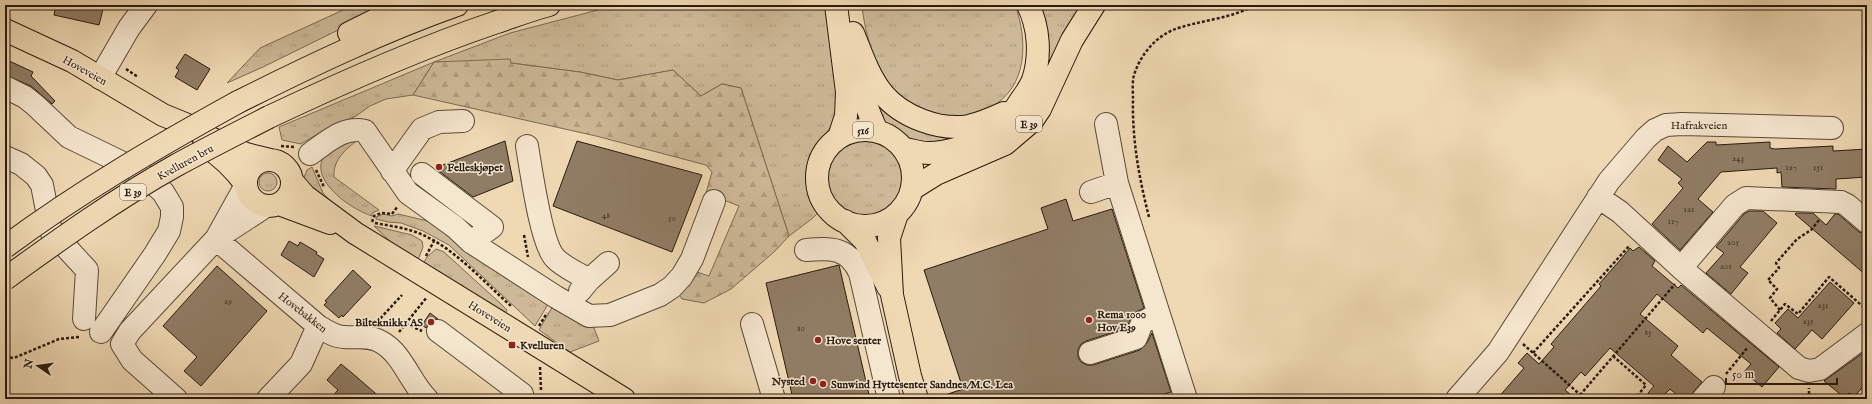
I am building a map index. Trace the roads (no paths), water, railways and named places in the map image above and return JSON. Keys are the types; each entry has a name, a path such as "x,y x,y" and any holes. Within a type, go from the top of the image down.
{"main road":[{"name":"E 39","path":"238,102 259,76 406,5"},
{"name":"E 39","path":"5,247 48,216 116,171 238,102 310,66 366,41 457,5"},
{"name":"Kvelluren bru","path":"5,279 50,246 148,183 174,167 269,116 392,61 460,35 549,5"},
{"name":"516","path":"836,5 847,92 846,116 839,137"},
{"name":"516","path":"850,5 860,89 866,108 877,131"},
{"name":"E 39","path":"904,149 928,153 939,152 973,142 992,134 1006,124 1033,80 1037,52 1037,33 1033,16 1028,5"},
{"name":"E 39","path":"912,189 936,174 1005,144 1032,121 1040,109 1072,40 1094,5"},
{"name":"Hoveveien","path":"5,30 54,52 163,115 225,145 246,154 274,153"},
{"name":"E 39","path":"853,33 866,64 883,94 898,108 915,118 943,126 968,126 983,122 1016,107"},
{"name":"Hoveveien","path":"163,115 180,129 218,154 236,171 246,185"},
{"name":"516","path":"858,130 877,131 892,138 904,149 910,162 913,175 912,189 906,202 896,214 884,222 858,225 845,221 832,213 823,202 818,188 817,173 820,159 828,146 839,137 858,130"},
{"path":"274,153 280,162 286,167 292,182 291,191 286,199 272,205 254,201 248,194 246,185 247,174 253,166 274,153"},
{"name":"Hoveveien","path":"292,182 305,196 360,226 624,399"},
{"name":"Hoveveien","path":"272,205 360,226"},
{"path":"896,214 889,238 892,296 910,376 917,399"},
{"path":"845,221 865,241 892,296"}],"street":[{"path":"100,78 129,28 146,5"},
{"path":"5,87 25,97 69,137 139,171 164,192 172,207 172,217 169,231 155,254 101,332"},
{"path":"392,171 422,129 439,122 463,121"},
{"path":"1106,124 1116,183 1185,394"},
{"name":"Hafrakveien","path":"1457,399 1498,352 1609,181 1646,138 1655,130 1666,125 1682,124 1832,128"},
{"path":"310,154 340,134 355,129 365,131 408,193 455,227 471,242 589,316 598,317 610,315 652,298 672,287 682,276 692,259 714,201"},
{"path":"527,146 540,215 549,249 555,259 589,280"},
{"path":"5,157 21,164 36,176 42,185 51,231 70,253 85,266 88,274 76,315 109,339 122,344 132,360 176,399"},
{"path":"422,174 492,227 471,242"},
{"path":"1091,192 1116,183"},
{"path":"122,344 130,330 216,239 246,185"},
{"path":"1598,198 1620,212 1683,270 1799,368 1806,371 1813,371 1826,365 1867,334"},
{"path":"1683,270 1735,205 1741,200 1753,198 1833,201 1847,205 1867,222"},
{"path":"216,239 272,205"},
{"name":"Hovebakken","path":"216,239 318,326 330,333 342,337 371,338 388,347 396,354 416,387 427,399"},
{"path":"806,250 827,248 835,250 851,258 856,263 860,272 889,399"},
{"path":"570,304 589,280 608,264"},
{"path":"1090,353 1136,338 1142,323 1158,314"},
{"path":"752,324 774,399"},
{"path":"268,399 301,364 318,326"},
{"path":"438,331 522,394 532,395"}],"place":[{"name":"Felleskjøpet","path":"439,167"},
{"name":"Rema 1000 Hov E39","path":"1089,320"},
{"name":"Bilteknikk1 AS","path":"431,322"},
{"name":"Hove senter","path":"818,340"},
{"name":"Kvelluren","path":"512,345"},
{"name":"Nysted","path":"813,381"},
{"name":"Sunwind Hyttesenter Sandnes/M.C. Lea","path":"823,384"}]}
